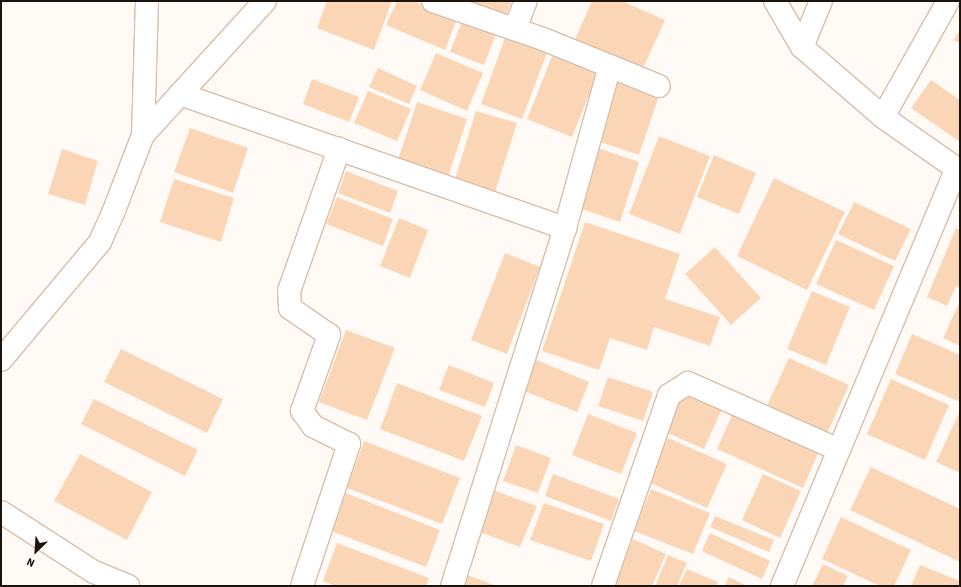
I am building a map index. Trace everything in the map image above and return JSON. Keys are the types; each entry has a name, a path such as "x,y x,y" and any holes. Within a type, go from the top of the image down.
{"street":[{"path":"143,135 146,1"},
{"path":"1,360 100,242 143,135 265,1"},
{"path":"433,1 515,29 658,86"},
{"path":"515,29 526,1"},
{"path":"775,1 802,47 883,117 958,171 782,586"},
{"path":"802,47 821,1"},
{"path":"883,117 948,1"},
{"path":"452,586 565,228 610,66"},
{"path":"180,94 565,228"},
{"path":"302,586 349,444 313,426 302,411 329,335 290,308 289,291 339,149"},
{"path":"602,586 669,395 688,383 839,450"},
{"path":"1,512 91,579 128,586"}],"building":[{"path":"327,1 392,1 374,50 317,28"},
{"path":"397,1 413,1 457,19 445,50 386,25"},
{"path":"465,1 512,1 505,18"},
{"path":"592,1 622,1 665,20 641,73 574,42"},
{"path":"462,21 496,34 484,65 450,52"},
{"path":"960,29 960,43 954,40"},
{"path":"505,38 547,53 522,119 481,104"},
{"path":"436,53 483,73 467,111 420,90"},
{"path":"553,54 598,72 572,137 527,119"},
{"path":"378,68 417,86 409,104 369,87"},
{"path":"312,79 359,97 349,122 303,104"},
{"path":"612,79 659,96 639,155 592,139"},
{"path":"931,80 960,100 960,142 911,108"},
{"path":"368,91 411,109 397,141 354,123"},
{"path":"417,102 467,119 448,177 398,160"},
{"path":"476,111 517,123 495,192 455,179"},
{"path":"190,128 248,148 233,193 174,172"},
{"path":"659,136 710,156 680,234 629,214"},
{"path":"592,146 639,162 620,222 573,206"},
{"path":"62,149 98,161 85,205 48,194"},
{"path":"714,155 756,173 739,214 697,197"},
{"path":"346,171 398,191 390,213 338,193"},
{"path":"774,178 845,212 807,290 737,256"},
{"path":"174,179 234,198 221,242 160,222"},
{"path":"337,197 393,219 383,246 326,224"},
{"path":"854,202 911,229 895,261 838,234"},
{"path":"399,218 428,230 410,278 380,266"},
{"path":"585,222 680,254 665,299 720,317 710,346 654,327 647,350 610,338 599,370 542,351"},
{"path":"956,228 960,230 960,288 956,286 947,306 927,297"},
{"path":"836,240 894,266 874,310 816,284"},
{"path":"715,247 761,298 731,325 685,274"},
{"path":"505,253 540,267 507,354 471,340"},
{"path":"812,291 850,307 826,365 787,349"},
{"path":"960,301 960,346 943,338"},
{"path":"346,330 395,348 367,420 319,402"},
{"path":"912,334 960,355 960,402 895,374"},
{"path":"121,349 223,399 207,433 104,382"},
{"path":"532,358 589,382 577,412 519,389"},
{"path":"789,358 849,385 826,436 766,408"},
{"path":"449,365 494,383 485,407 439,390"},
{"path":"608,377 653,392 643,421 598,406"},
{"path":"891,379 949,405 925,460 867,434"},
{"path":"397,383 482,416 464,461 380,429"},
{"path":"682,392 722,409 704,449 665,432"},
{"path":"94,399 198,450 185,476 81,424"},
{"path":"735,408 821,446 803,488 717,449"},
{"path":"960,411 960,473 936,462"},
{"path":"588,414 637,433 621,474 572,455"},
{"path":"668,438 727,464 707,508 648,482"},
{"path":"364,441 460,478 442,524 347,488"},
{"path":"516,445 551,458 538,493 503,481"},
{"path":"80,454 152,492 127,540 54,501"},
{"path":"871,467 960,509 960,562 850,510"},
{"path":"553,474 619,499 611,521 545,496"},
{"path":"763,474 801,491 780,538 742,520"},
{"path":"651,489 710,513 693,554 634,531"},
{"path":"493,490 537,506 520,547 477,531"},
{"path":"346,493 440,530 426,567 331,531"},
{"path":"544,503 604,524 591,561 530,540"},
{"path":"715,516 774,540 769,552 710,527"},
{"path":"841,517 911,550 894,586 880,586 822,559"},
{"path":"710,533 770,561 762,579 702,551"},
{"path":"633,539 666,554 652,586 613,586"},
{"path":"337,543 429,578 426,586 336,586 323,581"},
{"path":"668,555 687,563 677,586 655,586"},
{"path":"823,564 848,576 843,586 812,586"},
{"path":"920,565 960,581 960,586 911,586"},
{"path":"687,569 718,582 716,586 679,586"},
{"path":"462,573 497,586 457,586"},
{"path":"729,577 747,586 725,586"}]}
